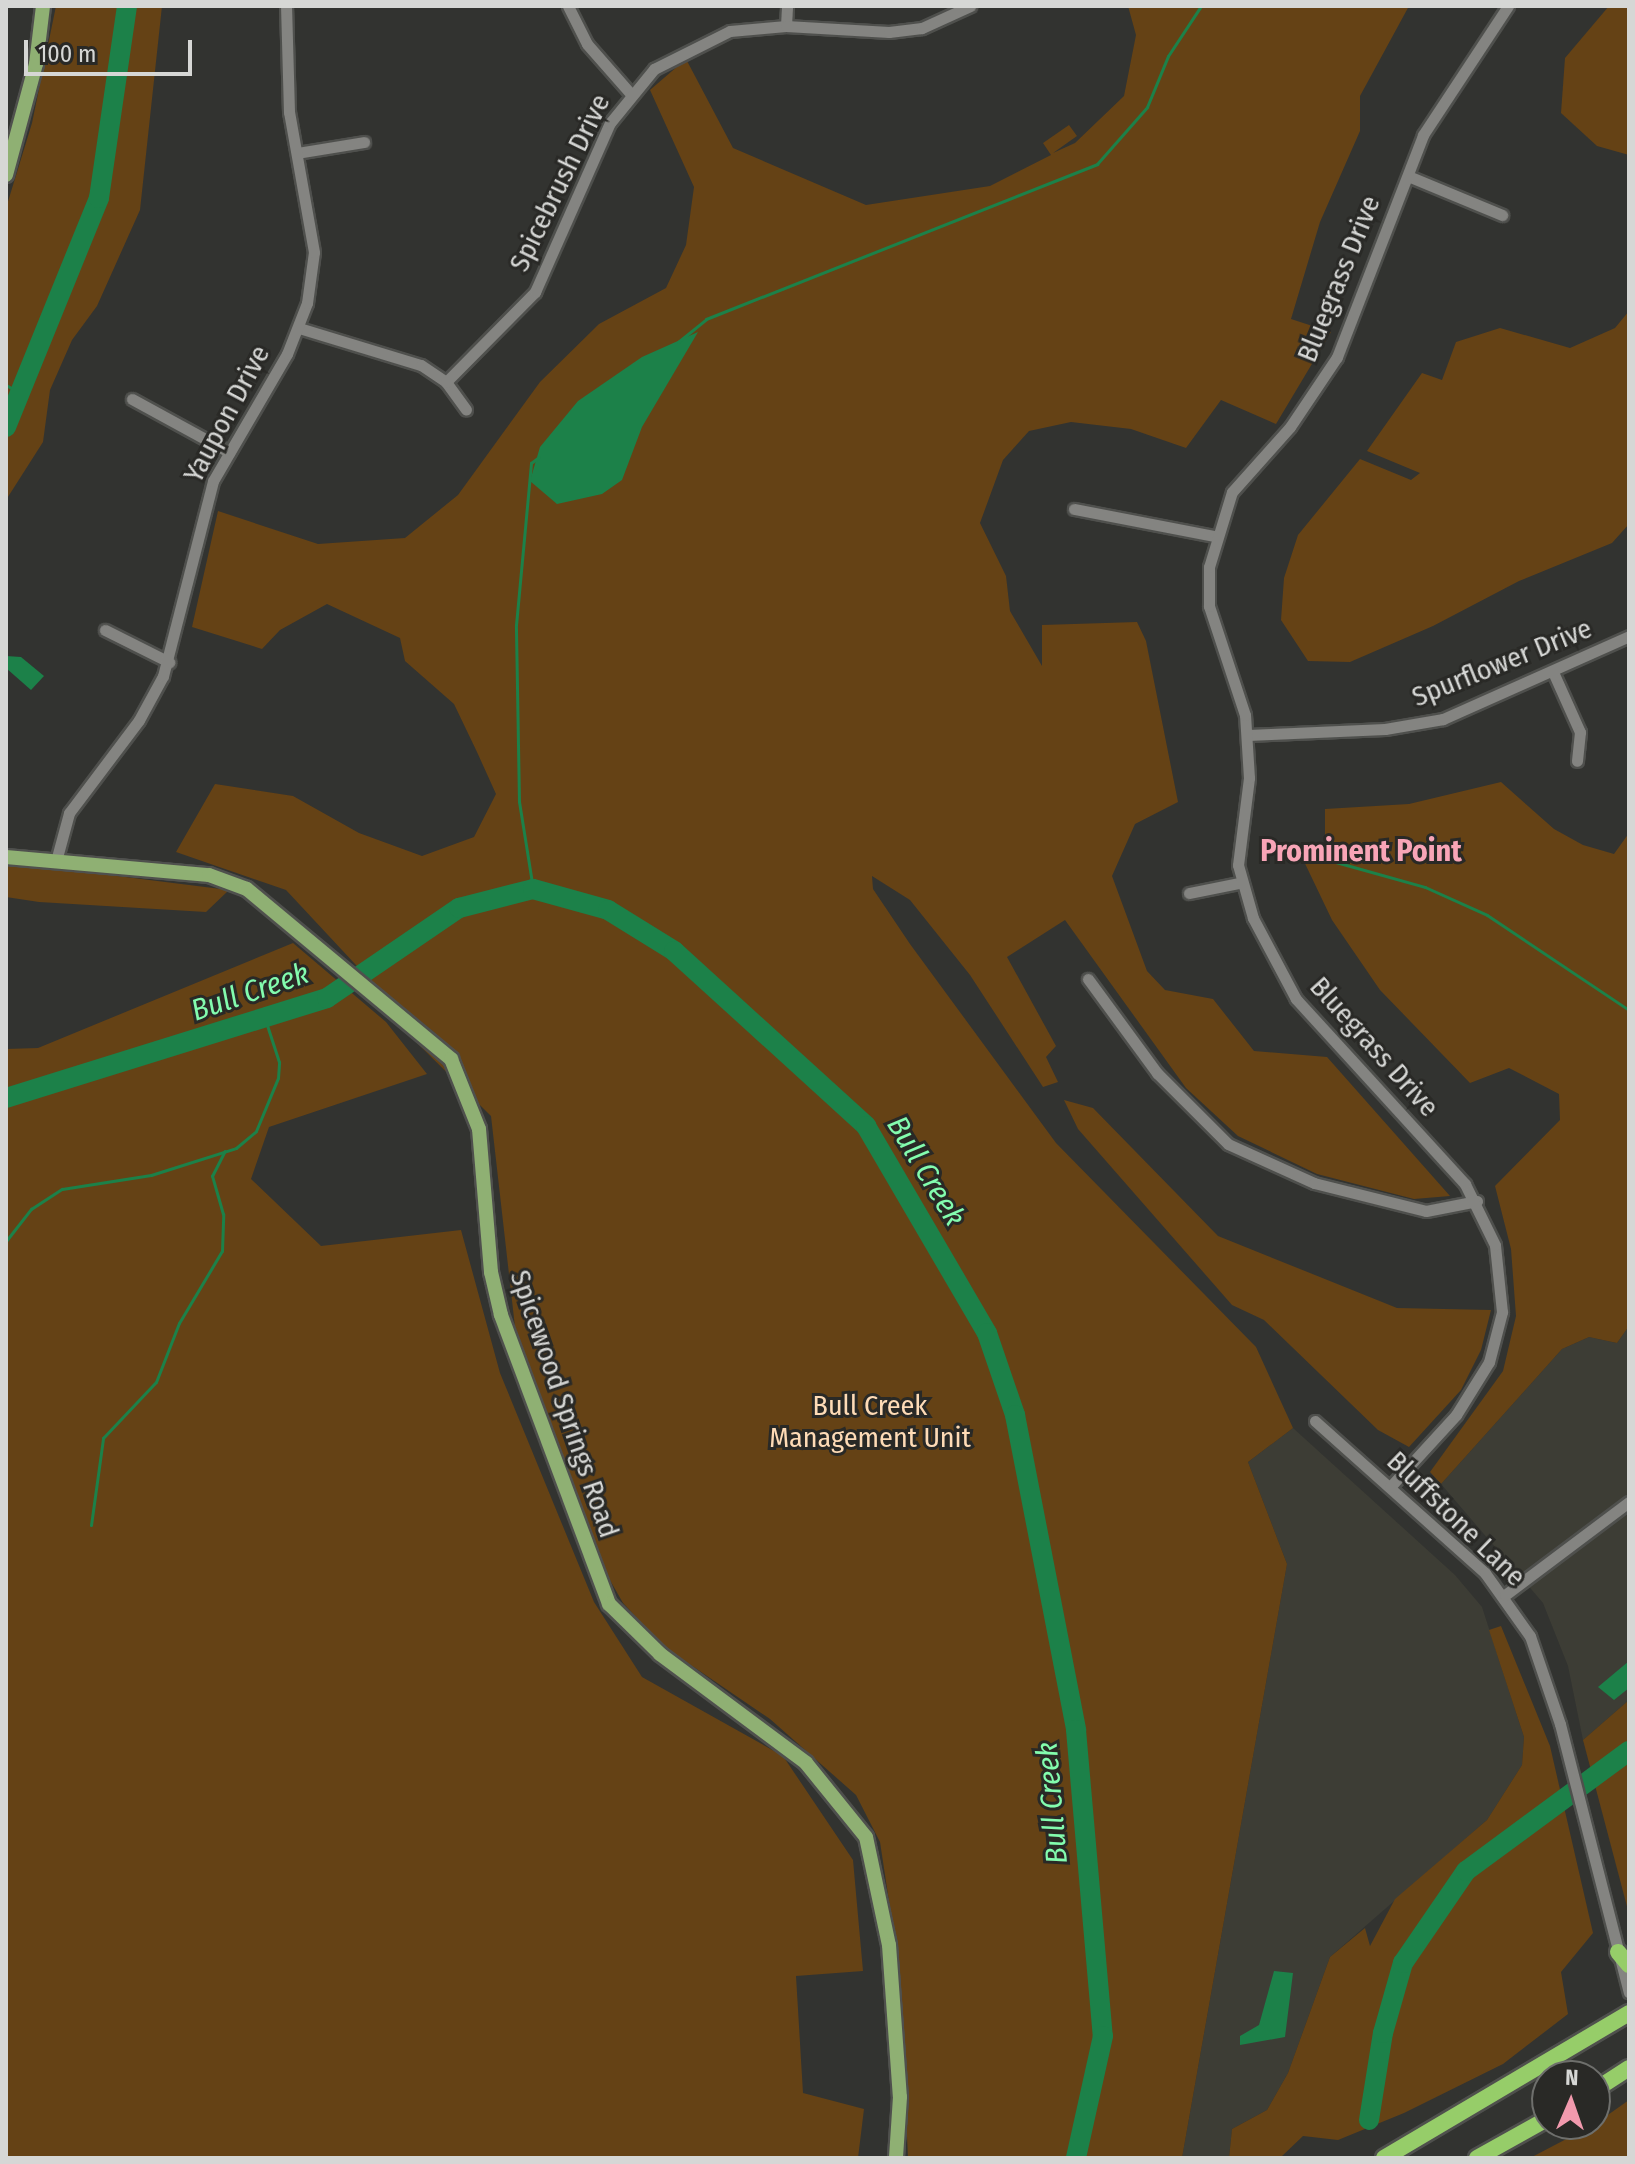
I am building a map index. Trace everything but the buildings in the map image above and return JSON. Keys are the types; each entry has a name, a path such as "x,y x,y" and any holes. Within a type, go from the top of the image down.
{"highway":[{"path":"1384,2158 1523,2082 1629,2013"},
{"path":"1611,2080 1629,2068"},
{"path":"1477,2158 1531,2128"}],"main road":[{"path":"6,175 36,64 43,6"},
{"name":"Spicewood Springs Road","path":"6,857 228,881 264,899 451,1059 472,1103 501,1315 609,1604 640,1638 806,1763 866,1837 889,1945 900,2097 896,2158"}],"street":[{"name":"Yaupon Drive","path":"56,861 69,813 139,720 169,662 202,517 229,452 299,328 314,252 284,50 286,6"},
{"path":"568,6 587,44 630,93"},
{"path":"786,26 787,6"},
{"name":"Spicebrush Drive","path":"446,382 535,292 610,123 630,93 654,69 701,41 786,26 889,32 922,28 970,6"},
{"name":"Bluegrass Drive","path":"1390,1487 1471,1394 1498,1337 1500,1270 1477,1201 1296,999 1239,883 1248,735 1209,606 1214,536 1232,492 1290,427 1337,357 1435,114 1508,6"},
{"path":"297,153 364,142"},
{"path":"1408,176 1502,215"},
{"path":"299,328 393,354 446,382 466,410"},
{"path":"132,399 229,452"},
{"path":"1074,509 1214,536"},
{"path":"105,630 169,662"},
{"name":"Spurflower Drive","path":"1248,735 1415,725 1553,672 1629,636"},
{"path":"1553,672 1580,732 1577,761"},
{"path":"1189,893 1239,883"},
{"path":"1088,979 1157,1073 1228,1144 1314,1183 1426,1211 1477,1201"},
{"name":"Bluffstone Lane","path":"1315,1421 1505,1595 1544,1668 1604,1902 1624,1958 1629,1992"},
{"path":"1505,1595 1629,1502"}],"shaded area":[{"path":"698,332 642,427 622,480 602,494 557,504 530,481 540,447 578,401 642,357"},
{"path":"6,656 21,657 44,676 31,690 6,668"},
{"path":"1629,1326 1629,1700 1583,1740 1568,1666 1543,1603 1441,1484 1562,1349 1589,1337 1617,1343"},
{"path":"1293,1428 1455,1575 1482,1607 1524,1737 1522,1765 1487,1820 1330,1957 1288,2073 1267,2110 1232,2129 1229,2158 1182,2158 1287,1564 1248,1462"},
{"path":"1629,1661 1629,1688 1614,1700 1598,1687"},
{"path":"1274,1971 1293,1973 1285,2037 1240,2045 1240,2036 1259,2025"}],"green space":[{"path":"56,6 162,6 140,210 97,306 72,340 50,390 43,442 6,500 6,208 32,123"},
{"name":"Bull Creek Management Unit","path":"1128,6 1409,6 1360,96 1360,131 1320,222 1291,319 1331,332 1276,424 1221,400 1186,448 1131,429 1071,422 1029,431 1003,460 980,523 1006,576 1010,611 1042,666 1042,625 1137,622 1146,641 1178,802 1135,824 1112,876 1147,971 1165,990 1213,999 1254,1051 1327,1057 1450,1196 1414,1199 1317,1174 1238,1136 1186,1088 1065,920 1007,957 1056,1046 1046,1057 1058,1082 1043,1087 970,975 910,900 872,876 873,889 910,944 1056,1143 1256,1347 1293,1428 1248,1462 1287,1564 1182,2158 908,2158 899,1967 880,1842 856,1795 770,1719 663,1646 623,1603 603,1568 515,1327 491,1116 415,1041 435,1033 369,979 286,890 176,852 215,784 293,796 359,833 422,856 474,837 496,794 477,752 454,704 405,661 400,638 327,604 280,630 262,649 192,627 218,511 318,544 405,538 458,495 540,382 599,324 666,288 686,245 694,187 650,90 686,59 733,148 866,205 990,186 1051,155 1043,143 1069,125 1077,136 1053,153 1075,143 1124,96 1136,35"},
{"path":"1609,6 1629,6 1629,155 1597,146 1561,113 1565,58"},
{"path":"1629,311 1629,524 1612,543 1519,581 1433,626 1350,662 1308,661 1281,620 1284,578 1298,535 1360,459 1411,480 1420,473 1367,451 1422,373 1442,380 1456,342 1500,328 1570,348 1615,328"},
{"path":"1501,782 1554,829 1583,845 1614,854 1629,833 1629,1326 1617,1343 1589,1337 1562,1349 1441,1484 1430,1472 1503,1371 1516,1316 1511,1249 1495,1186 1560,1120 1559,1094 1509,1068 1470,1083 1380,990 1332,920 1299,851 1325,844 1325,809 1409,804"},
{"path":"6,862 229,890 206,912 39,902 6,897"},
{"path":"293,943 386,1022 427,1074 269,1127 251,1179 321,1246 461,1230 500,1373 594,1602 642,1677 783,1756 853,1860 863,1971 796,1976 803,2093 864,2109 858,2158 6,2158 6,1049 38,1048"},
{"path":"1064,1100 1093,1108 1218,1236 1397,1308 1491,1310 1481,1350 1461,1390 1409,1447 1378,1430 1264,1320 1232,1305 1078,1129"},
{"path":"1501,1626 1550,1746 1593,1933 1561,1972 1568,2014 1503,2064 1404,2113 1338,2140 1303,2136 1280,2158 1229,2158 1232,2129 1267,2110 1288,2073 1330,1957 1365,1928 1370,1946 1395,1899 1487,1820 1522,1765 1524,1737 1489,1630"},
{"path":"1629,1700 1629,1914 1583,1740"},
{"path":"1629,2100 1629,2158 1530,2158 1564,2140 1611,2140 1611,2113"}],"waterway":[{"name":"Bull Creek","path":"6,427 99,198 127,6"},
{"path":"678,342 706,319 1097,164 1147,107 1168,56 1201,6"},
{"path":"6,385 20,393"},
{"path":"533,889 519,802 516,625 531,463 539,457"},
{"path":"1332,861 1425,887 1487,915 1629,1010"},
{"name":"Bull Creek","path":"6,1098 327,998 459,908 533,889 608,910 674,951 866,1126 987,1333 1015,1415 1076,1730 1103,2036 1076,2158"},
{"path":"6,1241 31,1209 62,1189 151,1175 236,1148 256,1131 278,1078 279,1062 265,1019"},
{"path":"91,1525 103,1438 156,1382 179,1323 222,1251 223,1214 212,1176 225,1151"},
{"path":"1369,2120 1383,2033 1403,1963 1466,1871 1629,1751"}],"district":[{"name":"Prominent Point","path":"1361,851"}]}
